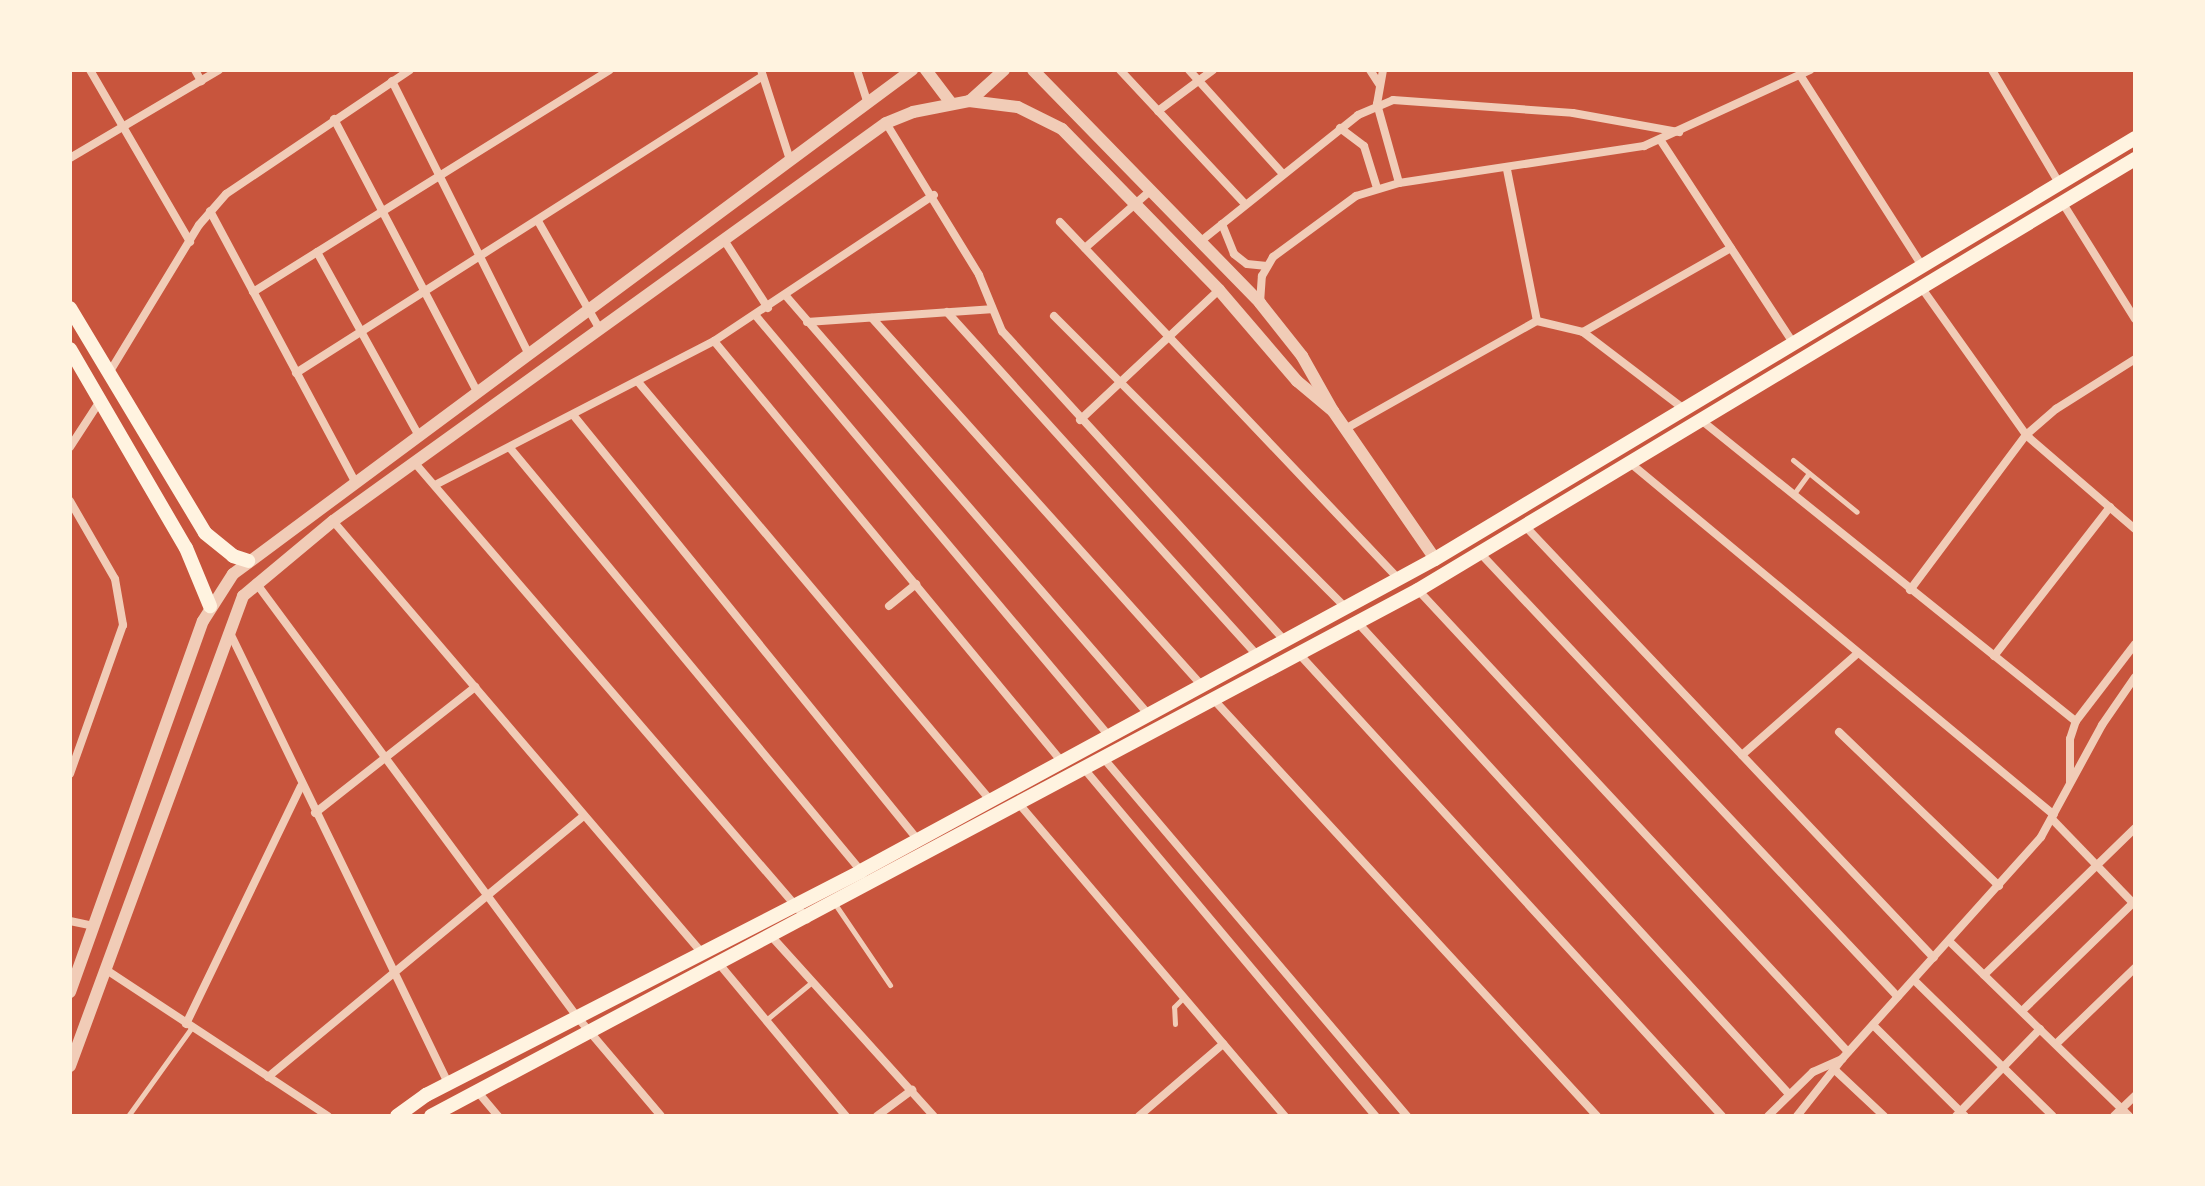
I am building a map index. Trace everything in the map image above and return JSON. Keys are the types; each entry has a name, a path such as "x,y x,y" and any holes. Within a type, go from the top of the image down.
{"main road":[{"path":"397,1116 448,1083 861,871 1435,559 2135,138"},
{"path":"431,1116 1086,771 1418,590 2135,159"},
{"path":"70,308 195,517 218,546 248,561"},
{"path":"70,349 176,530 210,606"},
{"path":"176,530 195,517"}],"street":[{"path":"90,70 190,242"},
{"path":"195,70 201,81"},
{"path":"70,158 219,70"},
{"path":"109,373 210,211 244,178 409,70"},
{"path":"253,292 609,70"},
{"path":"857,70 868,104"},
{"path":"98,992 72,987 210,606 248,561 912,70"},
{"path":"926,70 950,102"},
{"path":"969,101 1004,70"},
{"path":"1033,70 1260,303 1315,374 1333,411 1435,559"},
{"path":"1120,70 1245,204"},
{"path":"1189,70 1282,173"},
{"path":"1158,111 1213,70"},
{"path":"1370,70 1379,84"},
{"path":"1383,70 1377,104 1399,183"},
{"path":"1260,303 1267,266 1335,208 1377,188 1507,169 1661,141 1810,70"},
{"path":"1992,70 2059,183"},
{"path":"296,373 538,221 762,73 790,160"},
{"path":"1797,75 1922,266"},
{"path":"392,81 529,354"},
{"path":"70,1066 228,629 243,596 333,521 886,123 950,102 969,101 994,102 1041,116 1062,129 1219,290 1291,374 1333,411"},
{"path":"1201,241 1282,173 1377,104 1514,107 1679,132"},
{"path":"334,119 477,391"},
{"path":"886,123 934,195 979,275 1002,331 1285,641"},
{"path":"1340,128 1364,146 1377,188"},
{"path":"1661,141 1793,343"},
{"path":"1507,169 1537,321"},
{"path":"1085,248 1150,191"},
{"path":"435,485 639,383 714,341 934,195"},
{"path":"2062,202 2135,319"},
{"path":"210,211 354,480"},
{"path":"538,221 599,328"},
{"path":"1060,222 1399,579"},
{"path":"1222,224 1234,254 1247,264 1267,266"},
{"path":"724,240 768,308"},
{"path":"1583,332 1731,248"},
{"path":"317,252 418,434"},
{"path":"1921,287 2026,435 2135,529"},
{"path":"1080,420 1219,290"},
{"path":"786,296 1149,715"},
{"path":"807,322 991,309"},
{"path":"947,312 1258,656"},
{"path":"756,316 1109,736"},
{"path":"1054,316 1346,608"},
{"path":"872,318 1202,686"},
{"path":"1345,429 1537,321 1583,332 1684,409"},
{"path":"714,341 1062,762"},
{"path":"1910,590 2026,435 2056,409 2134,361"},
{"path":"639,383 991,801"},
{"path":"70,447 101,401"},
{"path":"574,416 918,840"},
{"path":"1701,420 2076,721"},
{"path":"510,448 861,871"},
{"path":"414,462 807,919"},
{"path":"1629,462 2053,818 2134,904 2022,1011"},
{"path":"70,501 115,579 123,625 70,774"},
{"path":"1994,656 2110,507"},
{"path":"333,521 703,954"},
{"path":"1526,527 1934,958"},
{"path":"1481,554 1898,997"},
{"path":"256,583 383,759 578,1018 661,1116"},
{"path":"889,606 916,584"},
{"path":"1418,590 1845,1055"},
{"path":"1358,623 1789,1094"},
{"path":"228,629 301,786 448,1083"},
{"path":"2070,783 2070,739 2076,721 2135,644"},
{"path":"1742,755 1858,653"},
{"path":"1300,655 1722,1116"},
{"path":"1797,1116 1836,1071 1845,1055 1999,886 2053,818 2070,783 2135,677"},
{"path":"315,813 475,687"},
{"path":"1215,701 1597,1116"},
{"path":"1839,732 1999,886"},
{"path":"1105,760 1407,1116"},
{"path":"1086,771 1376,1116"},
{"path":"189,1025 301,786"},
{"path":"1020,805 1285,1116"},
{"path":"268,1077 584,816"},
{"path":"1984,975 2135,828"},
{"path":"70,921 94,926"},
{"path":"772,937 934,1116"},
{"path":"1949,941 2129,1116"},
{"path":"720,965 846,1116"},
{"path":"2056,1044 2135,968"},
{"path":"105,969 328,1116"},
{"path":"1914,980 2053,1116"},
{"path":"1873,1025 1961,1115 2040,1029"},
{"path":"1140,1116 1223,1044"},
{"path":"1768,1116 1813,1072 1845,1055"},
{"path":"1836,1071 1884,1116"},
{"path":"877,1116 912,1090"},
{"path":"477,1091 498,1116"},
{"path":"2114,1116 2135,1096"}],"lane":[{"path":"1793,460 1857,512"},
{"path":"1793,495 1809,473"},
{"path":"835,904 890,985"},
{"path":"766,1020 813,981"},
{"path":"1175,1024 1174,1007 1184,997"},
{"path":"128,1116 189,1025"}]}
